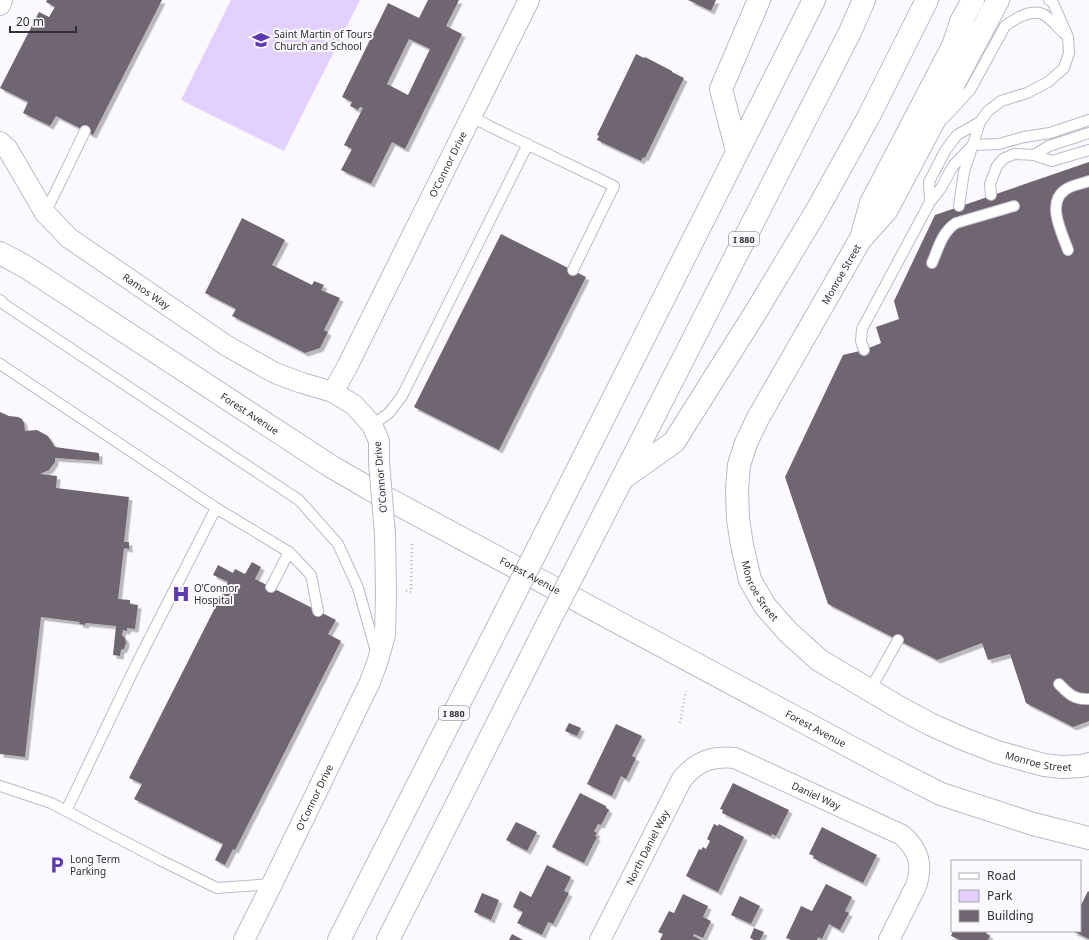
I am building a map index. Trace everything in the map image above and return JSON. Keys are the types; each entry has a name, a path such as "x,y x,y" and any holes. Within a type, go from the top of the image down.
{"main road":[{"path":"737,152 722,90 759,0"},
{"name":"I 880","path":"339,940 814,0"},
{"name":"I 880","path":"388,940 850,32 864,0"},
{"path":"623,478 674,442 757,310 817,210 869,116 927,0"},
{"path":"953,46 961,22 973,0"},
{"name":"Monroe Street","path":"860,240 871,203 953,46 970,27 985,0"},
{"name":"Monroe Street","path":"998,0 886,211 860,240 758,418 746,443 739,465 737,489 738,519 750,580 765,606 788,632 819,660 930,724 997,752 1044,765 1062,767 1082,766 1089,764"},
{"name":"Forest Avenue","path":"0,253 26,267 332,466 377,493 886,766 942,794 1034,824 1089,838"}],"street":[{"path":"0,5 2,0"},
{"name":"O’Connor Drive","path":"244,940 370,682 385,635 385,534 379,462 379,441 372,425 354,405 333,392 347,367 529,0"},
{"name":"Ramos Way","path":"0,142 7,148 45,212 69,238 226,346 274,373 333,392"},
{"name":"Daniel Way","path":"703,761 713,758 735,758 902,835 909,841 918,858 920,867 919,877 889,940"},
{"name":"North Daniel Way","path":"600,940 682,779 688,771 703,761"}],"lane":[{"path":"959,206 964,172 980,122 988,111 1001,101 1027,93 1048,82 1064,68 1069,53 1068,37 1053,2 1049,0"},
{"path":"924,138 970,90 1005,26 1014,19 1024,15 1036,13 1046,16 1068,37"},
{"path":"471,116 490,127 614,186 573,270"},
{"path":"864,350 861,342 862,329 930,202 941,188 953,166 973,145 999,144 1024,137 1050,133 1089,120"},
{"path":"930,202 929,182 945,151 957,135 980,122"},
{"path":"45,212 85,131"},
{"path":"1034,155 1049,146 1089,133"},
{"path":"372,425 389,413 402,396 528,144"},
{"path":"991,195 990,184 996,166 1003,159 1014,154 1034,155 1052,161 1089,150"},
{"path":"1068,250 1057,218 1055,206 1059,196 1066,189 1089,181"},
{"path":"932,263 944,236 949,228 956,223 1014,206"},
{"path":"0,300 4,305 299,500 338,544 358,588 378,660"},
{"path":"0,364 216,508 289,552 311,575 318,611"},
{"path":"66,811 137,663 216,508"},
{"path":"271,587 289,552"},
{"path":"870,690 898,640"},
{"path":"1059,684 1071,696 1081,699 1089,699"},
{"path":"0,786 51,803 217,888 272,884"}],"path":[{"path":"400,591 412,592 412,542"},
{"path":"680,723 686,691"}],"green space":[{"name":"Saint Martin of Tours Church and School","path":"231,0 360,0 284,151 181,100"}],"building":[{"path":"47,0 162,0 93,135 56,116 50,126 23,113 28,102 0,88 39,12 49,17 55,7 46,2"},
{"path":"428,0 459,0 446,26 462,34 405,149 392,142 371,184 341,170 352,149 344,145 363,108 360,107 358,110 350,106 352,102 342,97 388,3 419,18","holes":["409,39 430,49 408,95 387,84"]},
{"path":"688,0 716,0 711,11"},
{"path":"636,54 644,58 645,57 684,78 645,158 643,157 641,161 597,140 599,136 597,135"},
{"path":"1089,162 1089,721 1073,727 1026,703 1010,654 988,660 982,643 937,660 828,604 785,477 843,355 864,350 881,343 876,327 899,319 894,301 935,215"},
{"path":"242,218 285,240 272,265 312,285 314,281 324,285 321,290 340,298 324,330 328,332 320,348 305,353 232,316 236,309 205,293"},
{"path":"501,234 586,277 499,450 414,407"},
{"path":"0,412 22,419 25,431 37,430 48,436 55,447 99,453 99,461 55,458 55,462 49,470 40,474 57,476 56,488 129,497 124,542 129,542 129,549 124,548 118,599 130,600 130,604 138,605 135,629 127,628 127,631 123,630 122,635 125,638 126,643 124,649 121,650 120,656 113,655 116,626 86,623 85,625 79,624 80,622 41,617 25,757 0,754"},
{"path":"252,562 261,567 255,579 336,620 328,634 341,641 235,850 233,849 225,865 215,860 223,844 134,799 142,784 129,778 228,582 213,575 218,565 233,573 235,569 245,574"},
{"path":"569,723 581,728 577,736 565,731"},
{"path":"616,724 642,736 632,756 636,758 626,779 621,776 612,796 587,784"},
{"path":"733,783 789,810 776,836 772,834 771,836 722,813 723,810 720,809"},
{"path":"580,793 606,806 609,810 601,825 598,824 594,831 597,833 595,836 597,837 584,863 552,847"},
{"path":"516,822 537,832 527,851 506,840"},
{"path":"714,824 718,826 719,824 744,837 718,892 686,876 699,849 701,850 703,847 706,849 710,841 707,839"},
{"path":"822,827 877,855 863,883 813,858 814,856 809,854"},
{"path":"547,865 571,877 564,891 569,893 553,924 548,922 542,935 517,923 523,912 513,907 520,891 531,897"},
{"path":"826,884 852,897 845,911 849,913 840,930 829,924 822,939 818,937 817,940 791,940 786,938 801,906 812,911"},
{"path":"1088,891 1089,939 1074,932 1081,932 1081,905"},
{"path":"482,893 499,900 491,920 474,912"},
{"path":"683,894 708,906 703,917 711,921 703,938 694,934 693,936 702,940 660,940 663,934 658,932 669,911 674,913"},
{"path":"740,896 760,906 751,924 731,915"},
{"path":"754,928 764,932 760,940 750,938"},
{"path":"953,932 986,932 990,936 988,940 960,940 951,936"},
{"path":"512,934 523,940 509,940"}],"place":[{"name":"Saint Martin of Tours Church and School","path":"261,40"},
{"name":"O’Connor Hospital","path":"181,594"},
{"name":"Long Term Parking","path":"57,865"}]}
